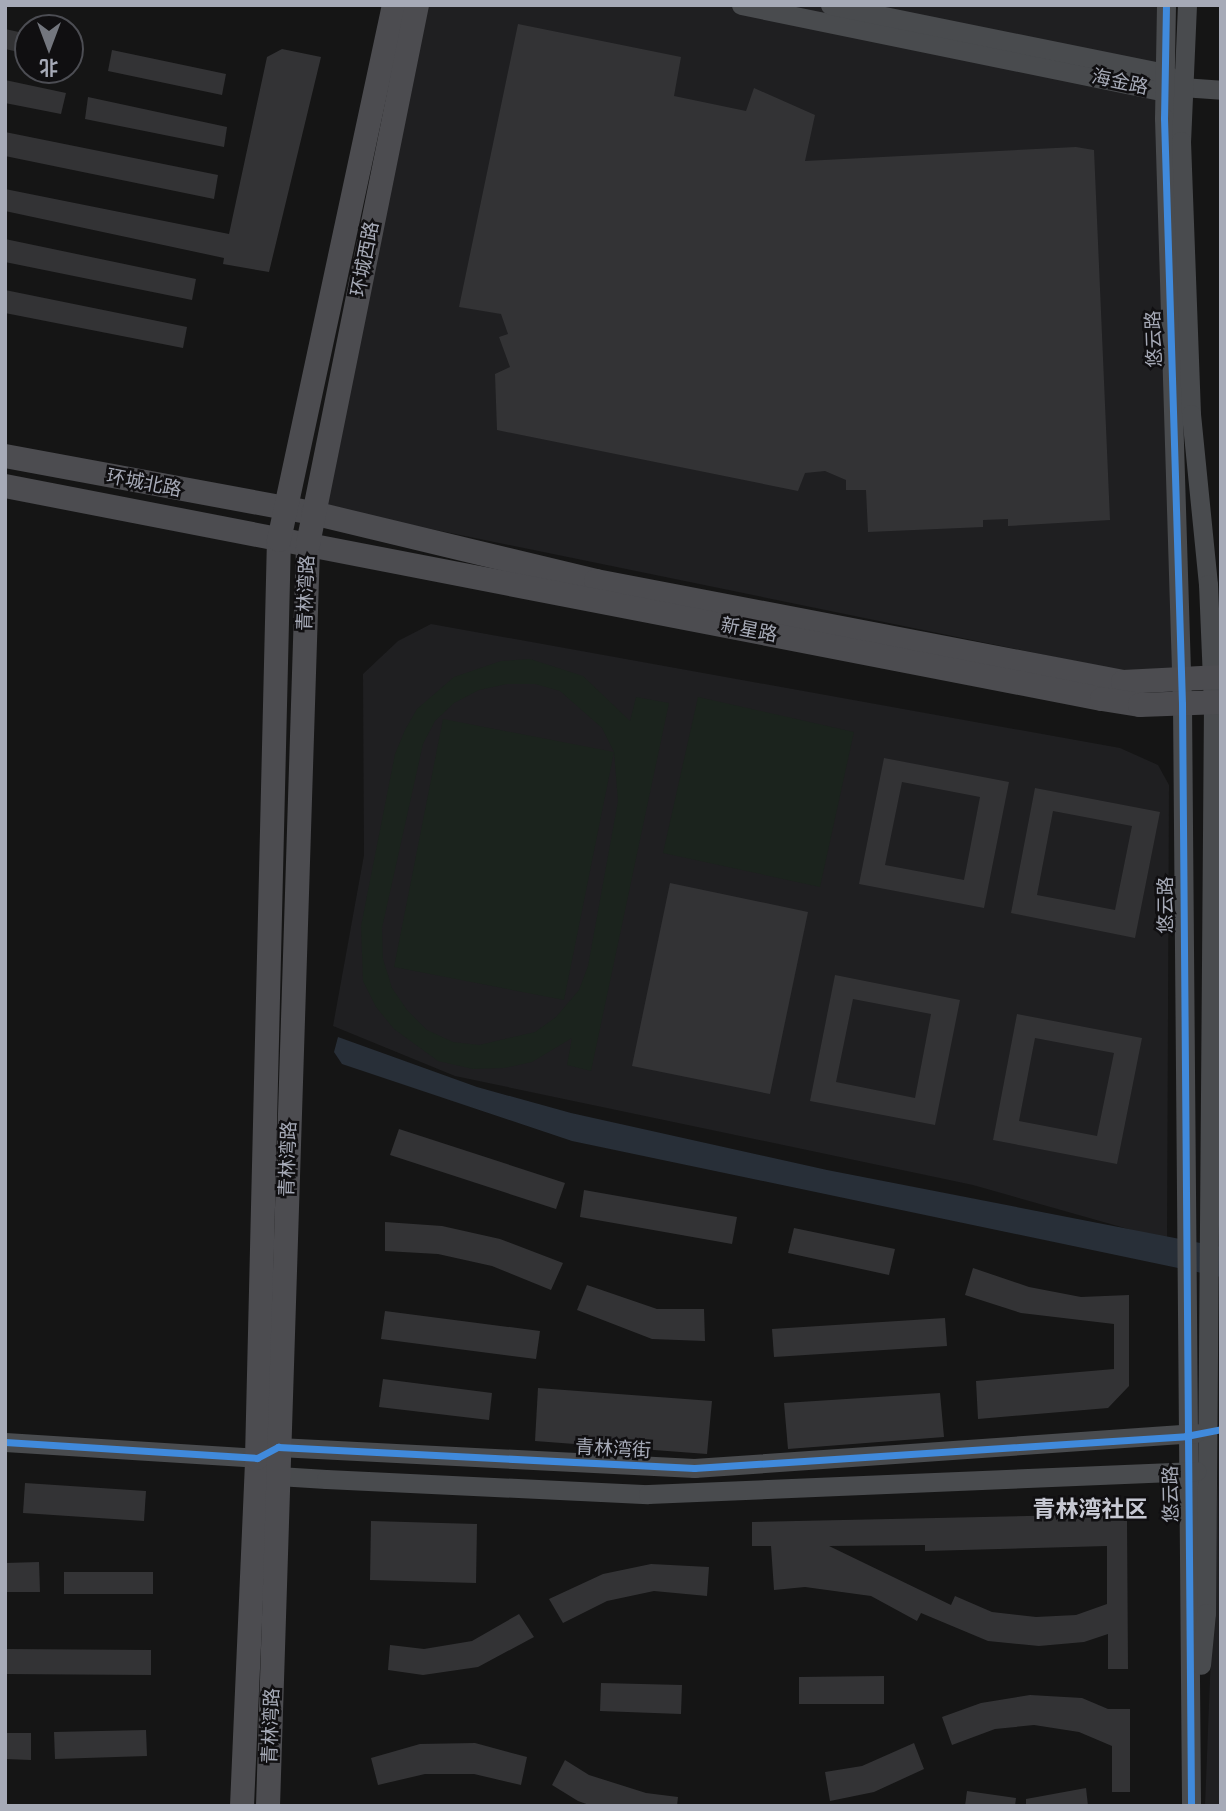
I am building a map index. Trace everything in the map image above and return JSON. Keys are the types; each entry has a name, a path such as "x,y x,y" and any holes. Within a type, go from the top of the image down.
{"main road":[{"name":"青林湾路","path":"268,1806 278,1476 268,1452 279,540 282,510 394,5"},
{"name":"环城西路","path":"313,513 417,5"},
{"name":"环城北路","path":"5,456 282,510"},
{"name":"环城北路","path":"5,486 279,540"},
{"name":"新星路","path":"282,510 313,513 596,581 1181,692 1217,703"},
{"name":"青林湾路","path":"242,1806 268,1452 308,544 313,513"},
{"name":"新星路","path":"279,540 1140,705 1216,678"}],"street":[{"name":"海金路","path":"741,5 1171,84"},
{"name":"海金路","path":"830,5 1171,84"},
{"name":"悠云路","path":"1166,5 1191,414 1217,703 1208,1224 1214,1469 1206,1613 1193,1740"},
{"name":"悠云路","path":"1187,5 1171,84 1181,692 1183,1221 1185,1436 1193,1740 1191,1806"},
{"path":"1171,84 1221,90"},
{"name":"青林湾街","path":"5,1442 694,1468 1185,1436 1214,1430"},
{"path":"278,1476 648,1494 1214,1469"}],"shaded area":[{"path":"427,5 1157,5 1172,668 1123,671 324,507"},
{"path":"431,624 1120,748 1158,765 1169,785 1167,1240 973,1185 455,1076 333,1026 364,855 363,674 398,641"},
{"path":"530,659 583,676 630,721 636,697 669,703 591,1071 567,1065 572,1038 532,1062 504,1068 473,1069 438,1061 394,1029 376,1007 363,981 361,926 395,754 405,730 417,709 454,677 501,661","holes":["507,684 535,684 560,691 602,728 614,752 618,801 588,966 579,990 556,1017 535,1032 479,1045 453,1042 427,1030 407,1010 392,988 383,959 382,928 423,744 435,721 454,703 479,690"]},
{"path":"698,697 854,732 820,887 663,853"},
{"path":"443,719 614,752 564,1000 394,967"},
{"path":"338,1037 477,1087 571,1113 827,1170 1221,1247 1221,1277 572,1141 342,1064 334,1052"},
{"path":"1218,1477 1221,1806 1205,1806"}],"building":[{"path":"518,24 681,57 674,96 746,111 754,88 815,115 805,161 1076,147 1094,150 1110,520 1008,526 1008,519 983,520 983,527 868,532 866,490 846,490 846,480 825,471 805,473 798,491 497,430 495,374 510,367 499,337 508,334 501,314 459,307"},
{"path":"5,29 14,31 14,51 5,49"},
{"path":"282,49 321,57 269,272 223,264 224,258 5,211 5,189 229,234 267,57"},
{"path":"112,50 226,74 222,95 108,71"},
{"path":"5,80 66,93 61,114 5,103"},
{"path":"88,97 227,127 224,147 85,119"},
{"path":"5,132 218,175 214,199 5,156"},
{"path":"5,239 196,279 192,300 5,262"},
{"path":"5,290 187,327 183,348 5,313"},
{"path":"884,758 1009,782 984,908 859,884","holes":["902,782 980,797 964,880 885,865"]},
{"path":"1035,788 1160,812 1135,938 1011,913","holes":["1053,811 1132,826 1115,910 1037,895"]},
{"path":"670,883 808,912 770,1094 632,1066"},
{"path":"835,975 960,1000 935,1125 810,1101","holes":["853,999 931,1014 915,1098 836,1082"]},
{"path":"1017,1014 1142,1038 1117,1164 993,1140","holes":["1035,1038 1114,1053 1097,1136 1019,1121"]},
{"path":"399,1129 565,1183 556,1209 390,1155"},
{"path":"584,1190 737,1217 732,1244 580,1217"},
{"path":"385,1222 442,1226 500,1239 563,1263 551,1290 492,1266 438,1254 385,1251"},
{"path":"794,1228 895,1249 889,1275 788,1253"},
{"path":"973,1268 1029,1287 1081,1297 1129,1295 1129,1386 1108,1408 978,1419 976,1381 1114,1369 1114,1324 1021,1313 965,1295"},
{"path":"587,1285 657,1309 704,1309 705,1341 652,1339 577,1310"},
{"path":"385,1311 540,1331 536,1359 381,1339"},
{"path":"945,1318 947,1346 774,1357 772,1329"},
{"path":"383,1379 492,1393 489,1420 379,1407"},
{"path":"538,1388 712,1401 707,1454 535,1441"},
{"path":"940,1393 944,1437 788,1449 784,1403"},
{"path":"25,1483 146,1491 144,1521 23,1513"},
{"path":"1121,1514 1121,1520 1127,1520 1128,1669 1108,1669 1108,1634 1084,1642 1039,1646 988,1641 921,1613 917,1621 871,1596 805,1587 774,1590 771,1546 752,1546 752,1522","holes":["925,1545 925,1551 1107,1546 1107,1604 1076,1615 1036,1617 992,1612 955,1596 951,1605 829,1546"]},
{"path":"371,1521 477,1524 476,1583 370,1580"},
{"path":"39,1562 40,1592 5,1592 5,1563"},
{"path":"651,1564 709,1567 707,1596 654,1591 607,1601 563,1623 549,1599 603,1574"},
{"path":"64,1572 153,1572 153,1594 64,1594"},
{"path":"519,1614 534,1637 478,1667 423,1675 388,1670 390,1645 424,1649 472,1641"},
{"path":"5,1649 151,1650 151,1675 5,1674"},
{"path":"884,1676 884,1704 799,1704 799,1677"},
{"path":"601,1683 682,1685 681,1714 600,1711"},
{"path":"1030,1695 1082,1698 1108,1709 1130,1709 1130,1792 1112,1792 1112,1746 1079,1732 1034,1725 995,1729 952,1745 942,1717 981,1703"},
{"path":"146,1730 147,1756 55,1759 54,1732"},
{"path":"5,1733 31,1733 31,1760 5,1759"},
{"path":"475,1743 527,1757 521,1785 474,1774 425,1774 378,1785 371,1758 420,1744"},
{"path":"914,1743 924,1769 874,1792 830,1801 825,1772 862,1766"},
{"path":"565,1760 589,1775 646,1793 678,1797 677,1806 592,1806 578,1801 552,1785"},
{"path":"1086,1788 1088,1806 1026,1806 1026,1799"},
{"path":"967,1791 1016,1798 1015,1806 965,1806"}],"cycle path":[{"path":"1166,5 1164,118 1182,704 1191,1806"},
{"path":"5,1442 257,1458 278,1447 694,1468 1186,1436 1221,1429"}],"district":[{"name":"青林湾社区","path":"1090,1509"}]}
